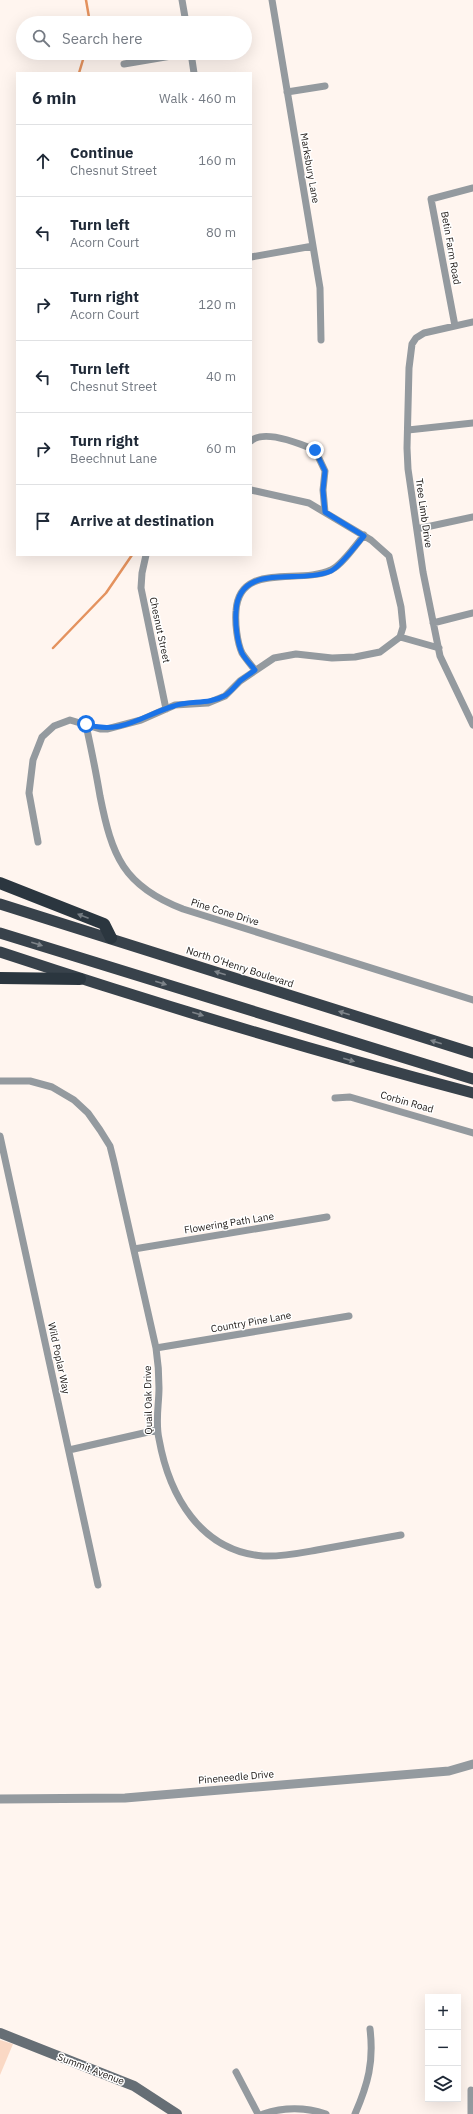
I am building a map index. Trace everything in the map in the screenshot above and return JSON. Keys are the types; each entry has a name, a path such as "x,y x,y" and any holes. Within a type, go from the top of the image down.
{"highway":[{"path":"0,883 104,924 111,938"},
{"name":"North O'Henry Boulevard","path":"0,904 473,1053"},
{"path":"0,933 473,1079"},
{"path":"0,952 80,979 347,1060 473,1093"},
{"path":"0,978 80,979"}],"main road":[{"name":"Summit Avenue","path":"0,2033 134,2086 177,2114"}],"street":[{"path":"182,0 185,16"},
{"name":"Marksbury Lane","path":"272,0 320,288 321,340"},
{"path":"124,64 148,60"},
{"path":"191,60 194,72"},
{"path":"287,92 325,86"},
{"name":"Betin Farm Road","path":"455,326 431,199 473,188"},
{"path":"252,257 313,246"},
{"path":"455,326 473,322"},
{"name":"Tree Limb Drive","path":"455,326 424,333 416,338 412,344 409,368 408,469 416,529 439,648 453,685 473,725"},
{"path":"408,430 473,423"},
{"path":"252,441 265,436 293,441 315,450 325,471 323,490 325,512"},
{"path":"38,842 29,793 32,760 42,737 54,726 70,720 100,729 107,729 141,720 175,705 208,703 225,696 240,681 274,658 296,654 332,658 355,657 380,652 400,637 403,627 401,607 390,556 364,536 309,503 252,490"},
{"path":"416,529 473,517"},
{"path":"255,670 242,652 235,620 236,600 243,588 255,581 267,578 317,575 332,570 364,536"},
{"name":"Chesnut Street","path":"146,556 142,573 141,588 166,709"},
{"path":"433,623 473,613"},
{"path":"400,637 439,648"},
{"name":"Pine Cone Drive","path":"86,724 105,820 113,851 126,871 144,889 156,897 183,909 473,1000"},
{"name":"Quail Oak Drive","path":"0,1081 30,1081 52,1088 74,1100 88,1113 110,1146 156,1348 159,1389 157,1430 170,1477 185,1511 201,1530 221,1543 263,1556 278,1556 401,1535"},
{"name":"Corbin Road","path":"335,1098 350,1097 362,1100 473,1133"},
{"name":"Wild Poplar Way","path":"0,1136 98,1585"},
{"name":"Flowering Path Lane","path":"134,1249 327,1217"},
{"name":"Country Pine Lane","path":"156,1348 349,1316"},
{"path":"68,1450 157,1430"},
{"name":"Pineneedle Drive","path":"0,1799 54,1800 125,1798 449,1771 473,1764"},
{"path":"355,2114 367,2085 373,2048 370,2029"},
{"path":"236,2072 258,2114"},
{"path":"471,2114 472,2090"},
{"path":"263,2114 275,2110 295,2108 326,2114"}],"shaded area":[{"path":"0,2040 13,2044 0,2075"}],"waterway":[{"path":"86,0 89,16"},
{"path":"79,72 83,60"},
{"path":"53,648 106,593 131,556"}],"route":[{"path":"86,724 100,729 107,729 141,720 175,705 208,703 225,696 240,681 255,670 242,652 235,620 236,600 243,588 255,581 267,578 317,575 332,570 364,536 325,512 323,490 325,471 315,450"}]}
